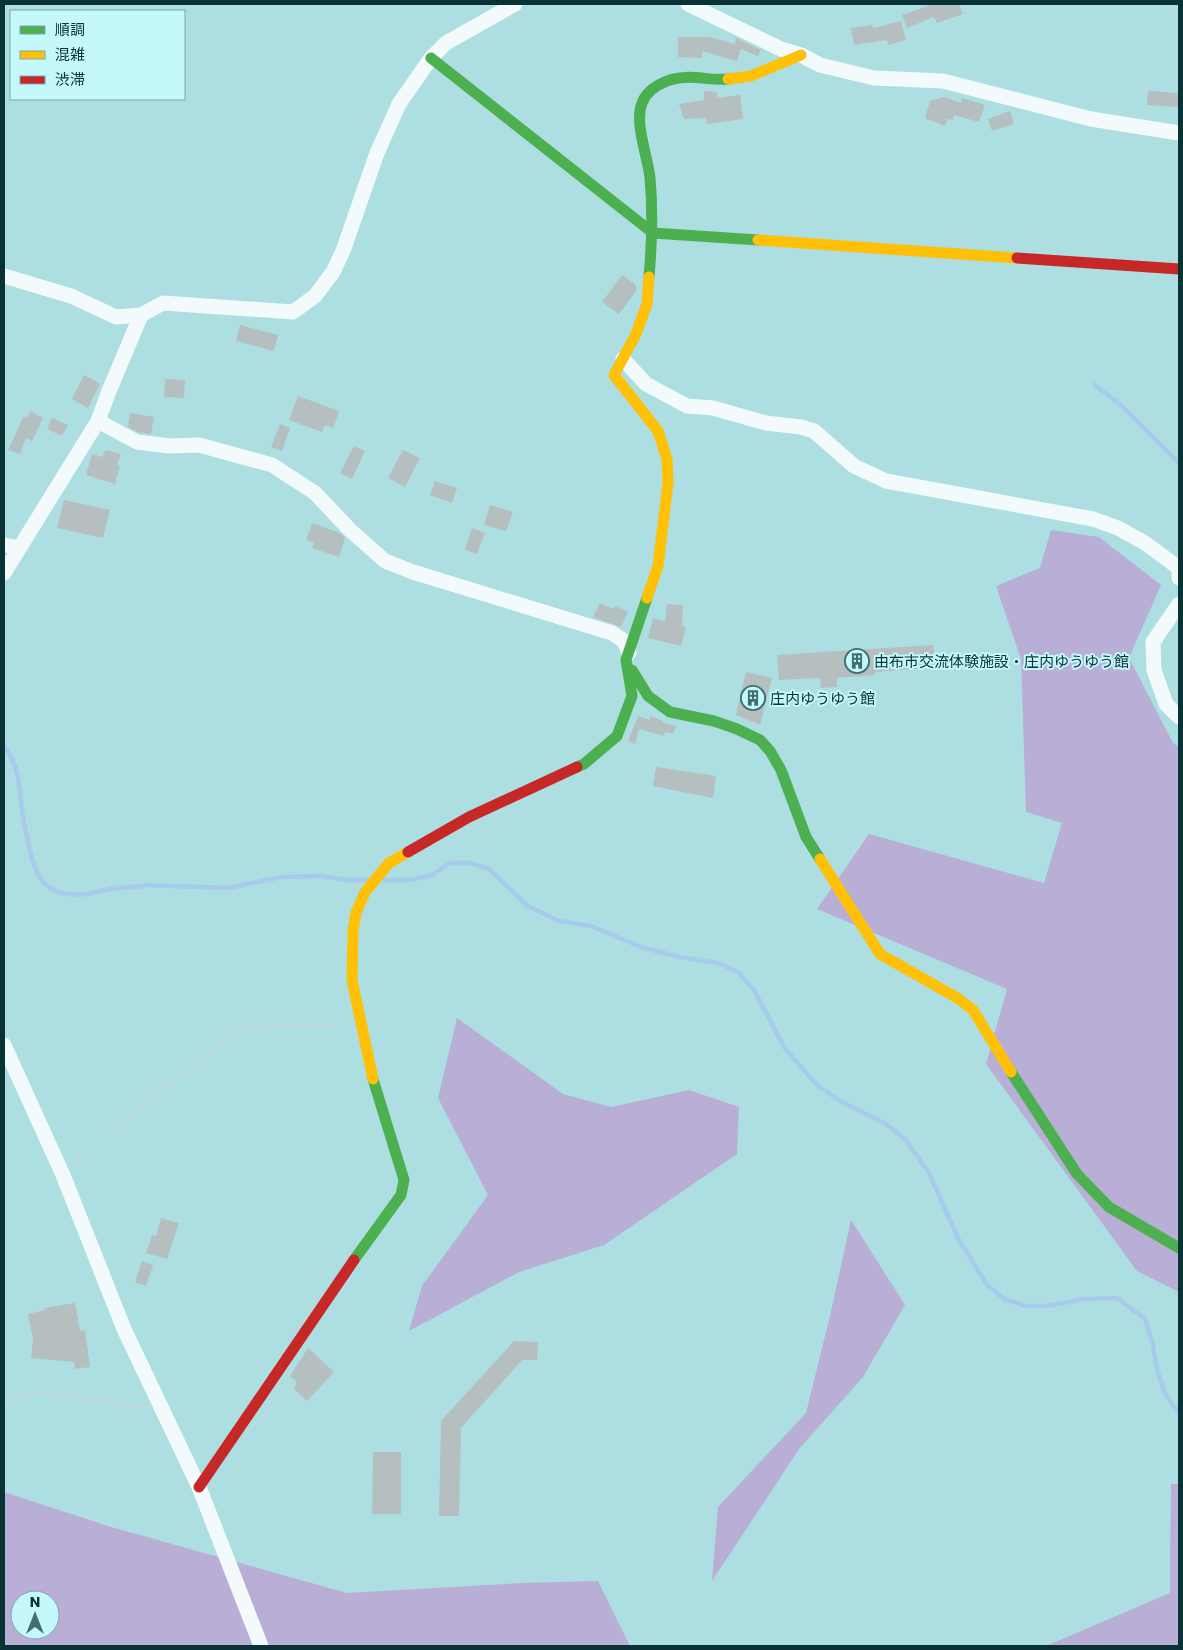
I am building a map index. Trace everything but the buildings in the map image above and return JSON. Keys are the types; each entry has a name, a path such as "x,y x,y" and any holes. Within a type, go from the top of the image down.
{"street":[{"path":"4,276 71,296 116,317 141,315 163,303 293,312 315,296 333,272 343,251 377,153 399,104 431,58 446,43 515,4"},
{"path":"688,4 781,49 801,55 820,65 874,78 943,81 1091,119 1179,133"},
{"path":"801,55 751,76 718,80 691,78 669,80 650,90 642,103 640,127 650,176 653,233 646,304 636,334 614,376 658,431 667,459 668,484 658,566 628,657 648,696 670,712 714,721 738,729 760,740 770,751 781,770 806,837 880,954 959,999 973,1010 1042,1122 1077,1174 1109,1207 1179,1248"},
{"path":"431,58 653,233 1179,269"},
{"path":"4,573 98,421 141,315"},
{"path":"623,359 646,384 687,406 713,408 766,423 801,427 814,431 854,466 886,481 1092,519 1118,528 1146,543 1179,568 1179,578"},
{"path":"98,421 137,442 170,446 200,445 272,465 315,493 350,530 385,561 413,572 612,634 624,641 628,657 632,696 617,736 584,764 469,817 389,864 365,892 356,913 353,932 352,980 377,1095 404,1180 401,1196 332,1290 199,1487"},
{"path":"4,545 20,548"},
{"path":"1179,604 1153,642 1154,670 1166,704 1179,717"},
{"path":"4,1045 62,1175 124,1328 199,1487 262,1646"}],"path":[{"path":"62,1175 100,1138 237,1032 265,1025 330,1025 362,1032"},
{"path":"4,1403 17,1396 40,1392 163,1411"}],"shaded area":[{"path":"1051,530 1099,537 1161,585 1129,658 1173,743 1179,747 1179,1292 1137,1271 986,1064 1007,989 817,909 869,834 1044,883 1062,823 1026,812 1021,659 996,586 1040,568"},
{"path":"457,1018 563,1094 611,1107 689,1090 739,1107 737,1154 604,1245 519,1272 409,1331 422,1286 488,1195 438,1098"},
{"path":"851,1220 905,1305 863,1377 799,1449 712,1581 718,1507 806,1413"},
{"path":"1171,1484 1179,1484 1179,1646 1046,1646 1170,1593"},
{"path":"4,1492 111,1527 347,1593 521,1583 598,1581 630,1646 4,1645"}],"waterway":[{"path":"1095,385 1123,407 1179,463"},
{"path":"4,746 16,769 23,818 34,865 44,883 60,893 86,894 146,885 228,888 281,877 322,876 346,880 367,880"},
{"path":"385,880 410,880 432,875 450,863 470,863 489,869 528,906 559,921 591,926 641,947 679,957 718,963 738,972 754,990 784,1047 816,1084 840,1101 884,1123 905,1139 929,1173 959,1240 987,1285 1004,1299 1026,1306 1047,1306 1084,1299 1117,1298 1145,1319 1165,1394 1179,1413"}],"traffic: fast":[{"path":"431,58 653,233 758,240"},
{"path":"649,277 652,203 649,170 640,130 642,103 652,89 674,79 690,77 728,79"},
{"path":"577,767 584,764 617,736 632,696 626,660 647,598"},
{"path":"632,670 648,696 670,712 714,721 760,740 770,751 781,770 806,837 820,859"},
{"path":"1011,1072 1077,1174 1109,1207 1179,1248"},
{"path":"354,1260 401,1195 404,1180 373,1079"}],"traffic: slow":[{"path":"728,79 751,76 801,55"},
{"path":"758,240 1017,258"},
{"path":"647,598 658,566 668,483 667,459 658,431 614,375 636,334 647,304 649,277"},
{"path":"373,1079 352,980 353,931 356,913 365,892 389,863 408,852"},
{"path":"820,859 880,954 959,999 973,1010 1011,1072"}],"traffic: jam":[{"path":"1017,258 1179,269"},
{"path":"408,852 469,817 577,767"},
{"path":"199,1487 354,1260"}],"place":[{"name":"由布市交流体験施設・庄内ゆうゆう館","path":"857,661"},
{"name":"庄内ゆうゆう館","path":"753,698"}]}
